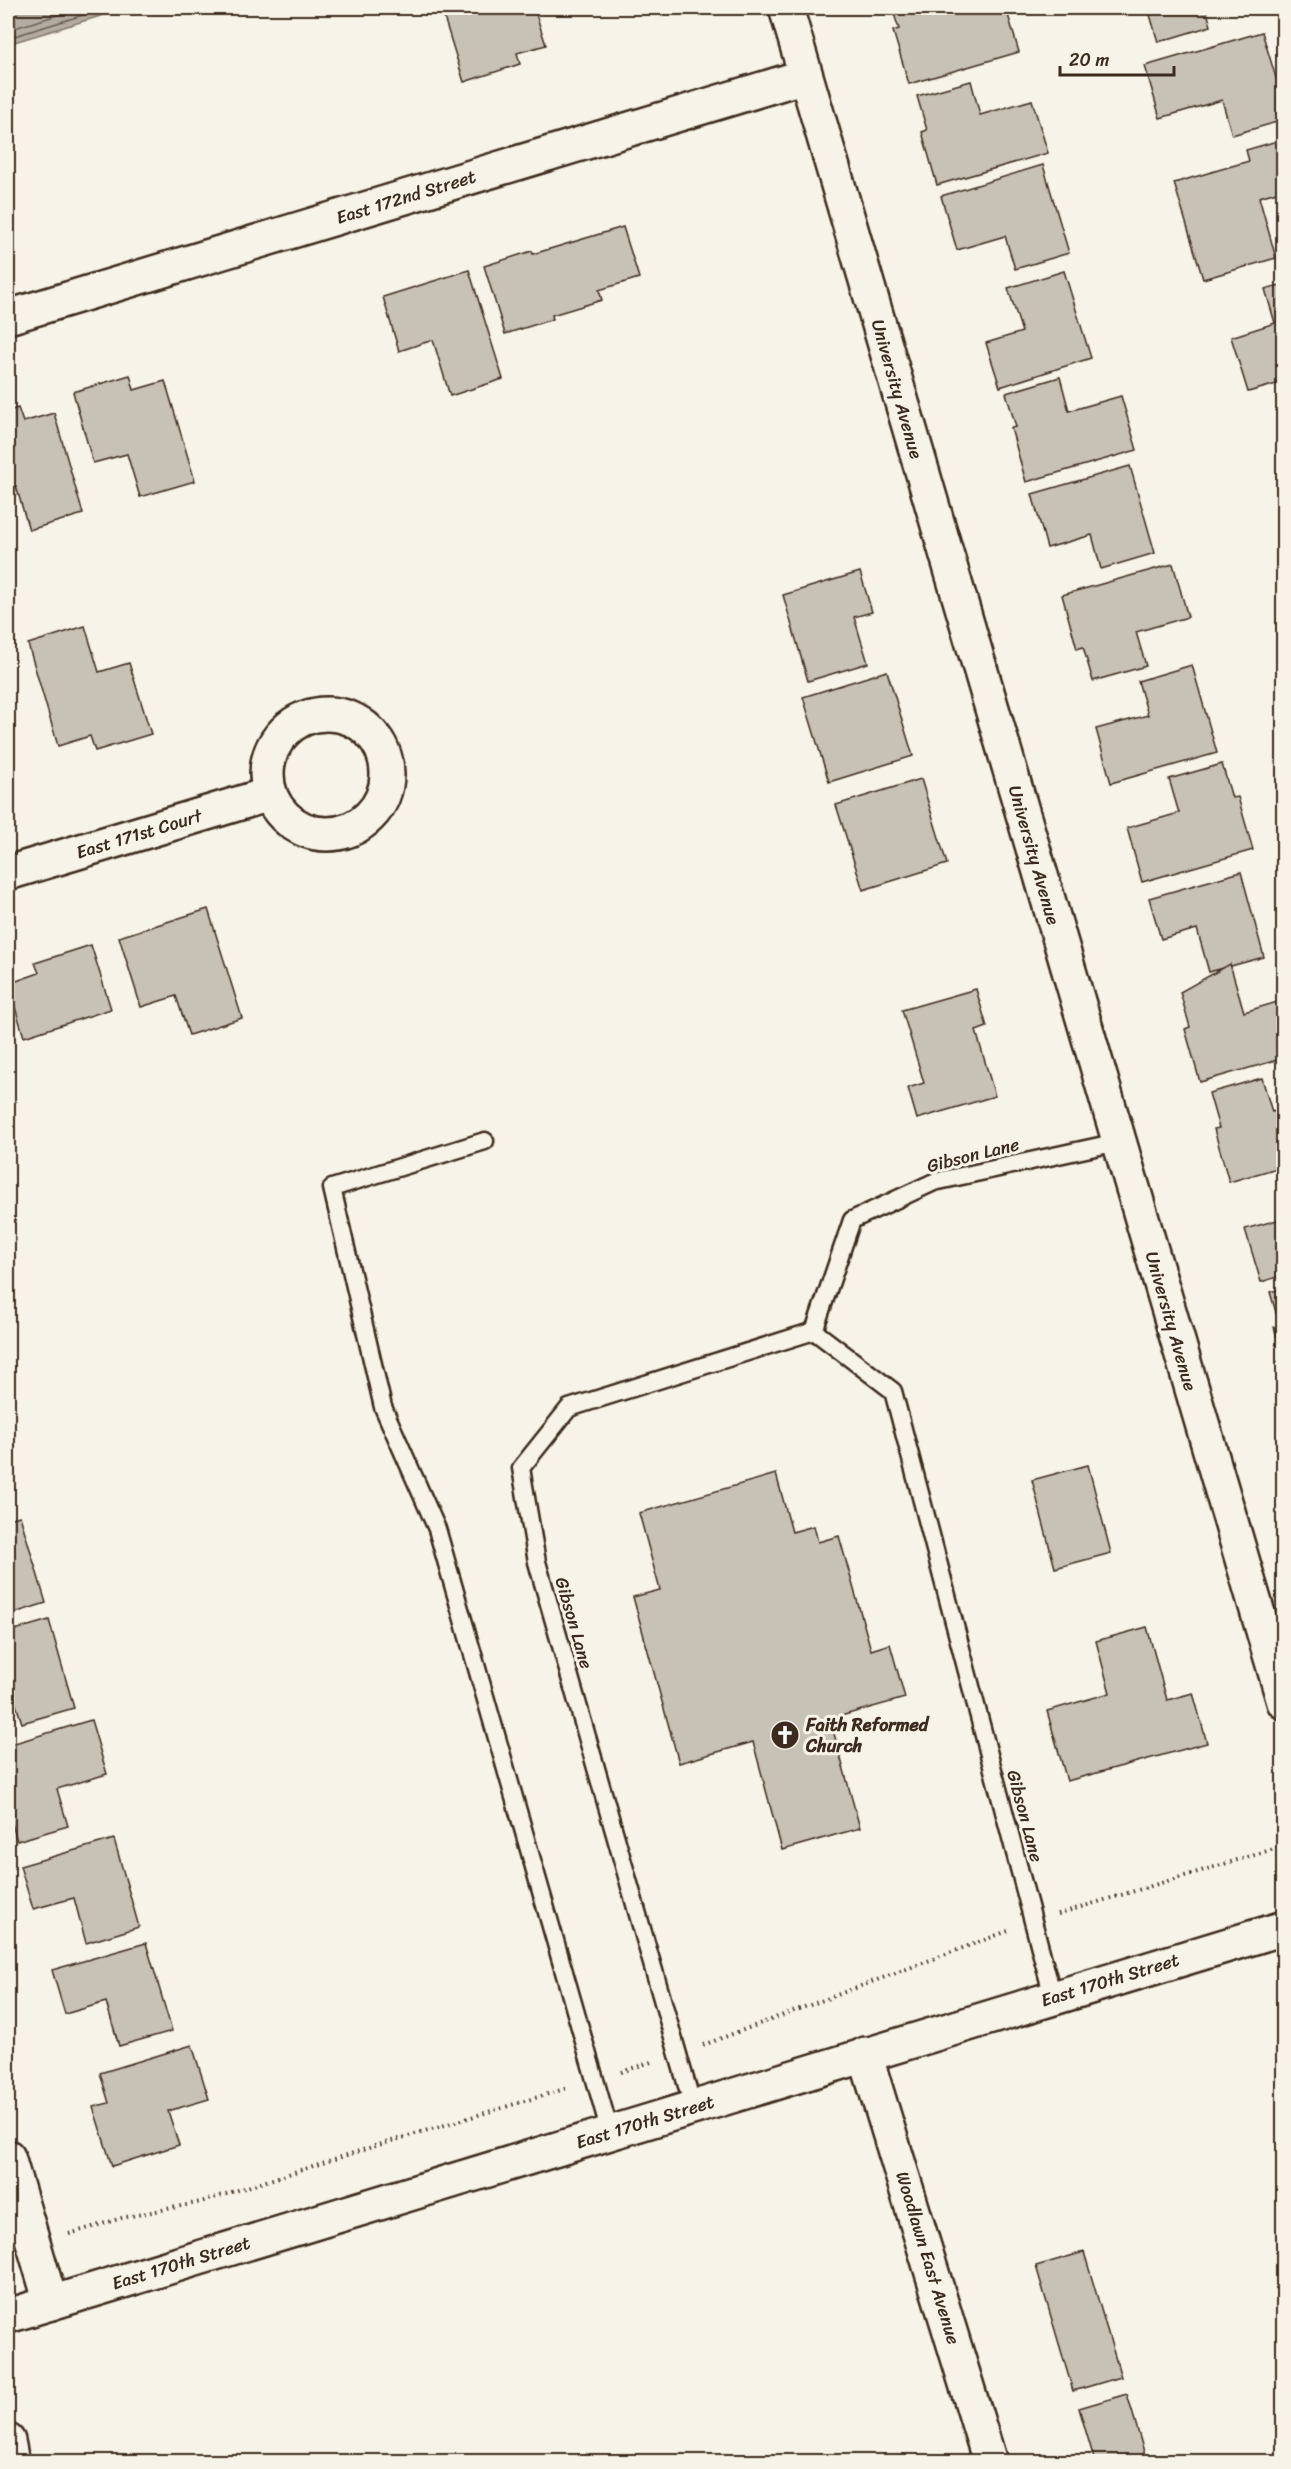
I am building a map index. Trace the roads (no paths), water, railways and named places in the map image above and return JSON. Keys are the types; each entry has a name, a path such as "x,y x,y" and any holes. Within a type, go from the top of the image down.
{"street":[{"name":"University Avenue","path":"786,8 1284,1702"},
{"name":"East 172nd Street","path":"8,317 805,76"},
{"name":"East 171st Court","path":"8,873 270,794"},
{"name":"East 170th Street","path":"8,2316 1284,1928"},
{"name":"Woodlawn East Avenue","path":"865,2054 990,2462"},
{"path":"8,2157 51,2303"},
{"path":"8,2441 12,2462"}],"lane":[{"path":"485,1141 332,1188 383,1407 438,1529 610,2132"},
{"name":"Gibson Lane","path":"814,1331 852,1220 934,1182 1118,1142"},
{"name":"Gibson Lane","path":"814,1331 893,1391 1053,1997"},
{"name":"Gibson Lane","path":"693,2107 537,1562 521,1468 569,1408 814,1331"}],"water":[{"path":"8,8 127,8 8,44"}],"place":[{"name":"Faith Reformed Church","path":"785,1735"}]}
